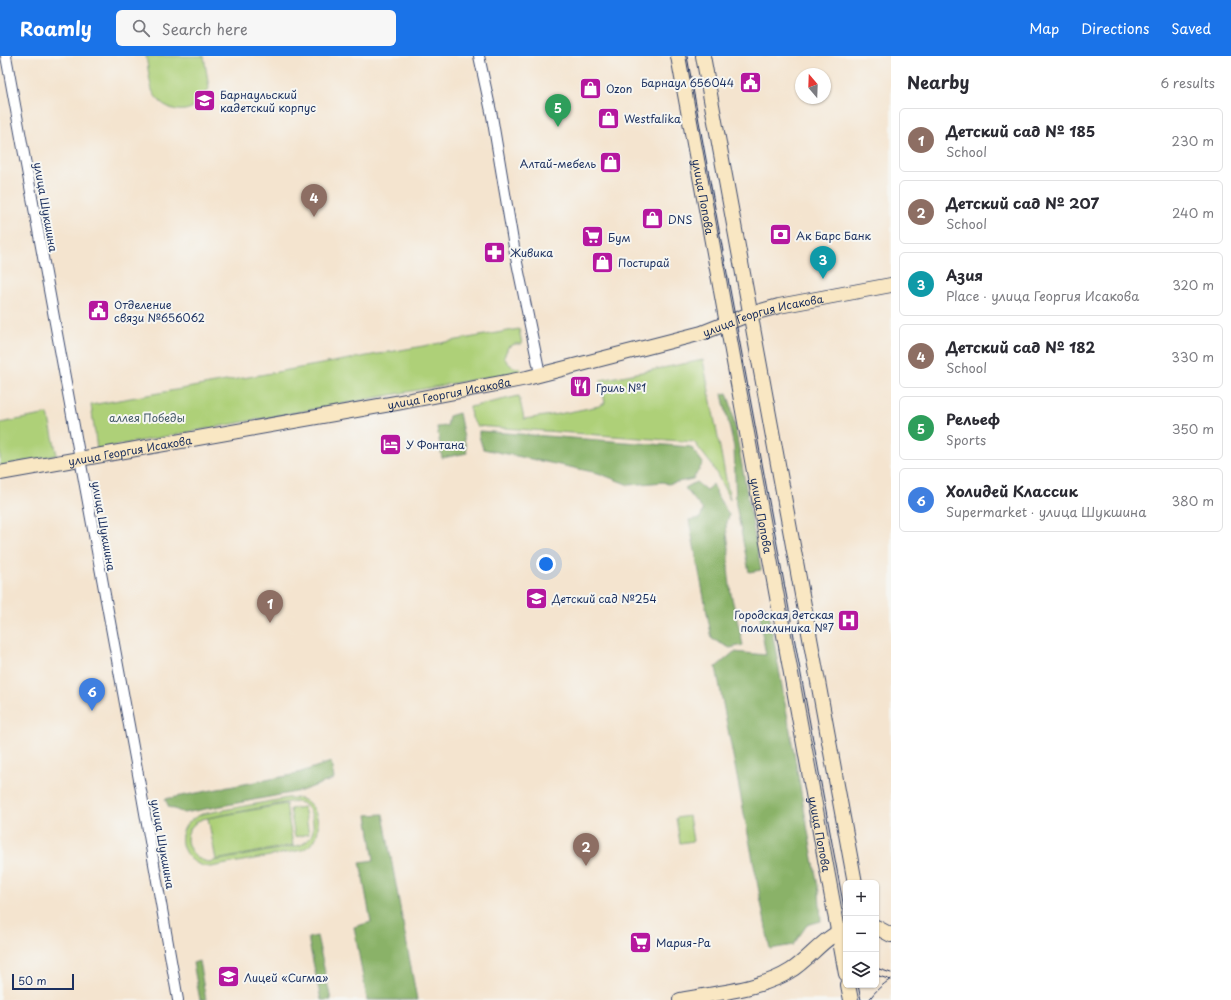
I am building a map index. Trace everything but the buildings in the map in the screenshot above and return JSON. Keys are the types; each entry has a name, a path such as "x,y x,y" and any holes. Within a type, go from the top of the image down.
{"main road":[{"name":"улица Попова","path":"678,56 726,323 842,930 844,952"},
{"path":"703,56 853,880"},
{"name":"улица Георгия Исакова","path":"0,473 396,403 540,374 702,333 750,314 784,305 891,285"},
{"path":"680,1000 754,986 778,979 807,959 830,936 842,930"},
{"path":"849,988 851,1000"}],"street":[{"name":"улица Шукшина","path":"6,56 178,1000"},
{"path":"479,56 492,116 516,253 540,374"}],"green space":[{"path":"146,56 204,56 209,88 201,101 193,107 175,110 169,108 159,100 152,90"},
{"name":"аллея Победы","path":"519,329 522,344 515,344 508,347 504,357 510,365 520,368 521,371 97,449 91,405"},
{"path":"703,360 730,500 712,465 694,442 477,426 471,418 470,407 519,396 524,419 599,406 605,403 601,380"},
{"path":"727,393 731,405 761,570 749,572 736,505 734,447 722,394"},
{"path":"459,413 467,453 442,458 437,427 447,426 449,416"},
{"path":"48,414 57,455 0,466 0,423"},
{"path":"479,431 691,447 703,463 693,479 668,484 663,482 629,485 598,473 483,449"},
{"path":"696,482 706,490 713,484 718,497 729,515 726,526 729,548 728,568 731,594 743,645 730,648 712,639 689,520 700,518 703,510 685,488"},
{"path":"763,605 768,608 819,892 821,921 807,925 793,945 770,949 716,667 734,652 766,655 760,622"},
{"path":"331,762 334,779 301,791 184,813 169,807 165,799 292,775"},
{"path":"288,798 297,798 310,804 318,820 318,831 313,842 302,850 211,867 204,866 191,859 186,854 182,841 182,834 188,822 202,814","holes":["289,802 299,802 304,804 311,813 313,826 312,834 308,840 301,845 208,862 198,858 190,850 187,840 188,834 194,824 202,819"]},
{"path":"286,804 293,845 216,860 208,818"},
{"path":"304,807 309,834 295,837 290,809"},
{"path":"383,814 417,1000 367,1000 354,927 371,922 360,862 374,860 367,815"},
{"path":"689,816 693,841 680,843 676,818"},
{"path":"317,936 331,1000 321,1000 308,938"},
{"path":"199,961 206,1000 200,1000 193,963"}],"tram line":[{"path":"687,56 845,916"},
{"path":"879,969 891,973"},
{"path":"879,976 891,980"},
{"path":"869,1000 879,988 891,979"},
{"path":"859,988 861,1000"}],"place":[{"name":"Барнаул 656044","path":"750,82"},
{"name":"Ozon","path":"590,88"},
{"name":"Барнаульский кадетский корпус","path":"204,100"},
{"name":"Westfalika","path":"608,118"},
{"name":"Рельеф","path":"558,127"},
{"name":"Алтай-мебель","path":"611,163"},
{"name":"Детский сад № 182","path":"314,217"},
{"name":"DNS","path":"652,219"},
{"name":"Ак Барс Банк","path":"781,235"},
{"name":"Бум","path":"592,237"},
{"name":"Живика","path":"494,252"},
{"name":"Постирай","path":"603,262"},
{"name":"Азия","path":"823,279"},
{"name":"Отделение связи №656062","path":"98,310"},
{"name":"Гриль №1","path":"580,387"},
{"name":"У Фонтана","path":"391,444"},
{"name":"Детский сад №254","path":"536,598"},
{"name":"Городская детская поликлиника №7","path":"849,620"},
{"name":"Детский сад № 185","path":"270,623"},
{"name":"Холидей Классик","path":"92,711"},
{"name":"Детский сад № 207","path":"586,866"},
{"name":"Мария-Ра","path":"640,942"},
{"name":"Лицей «Сигма»","path":"228,977"}]}
